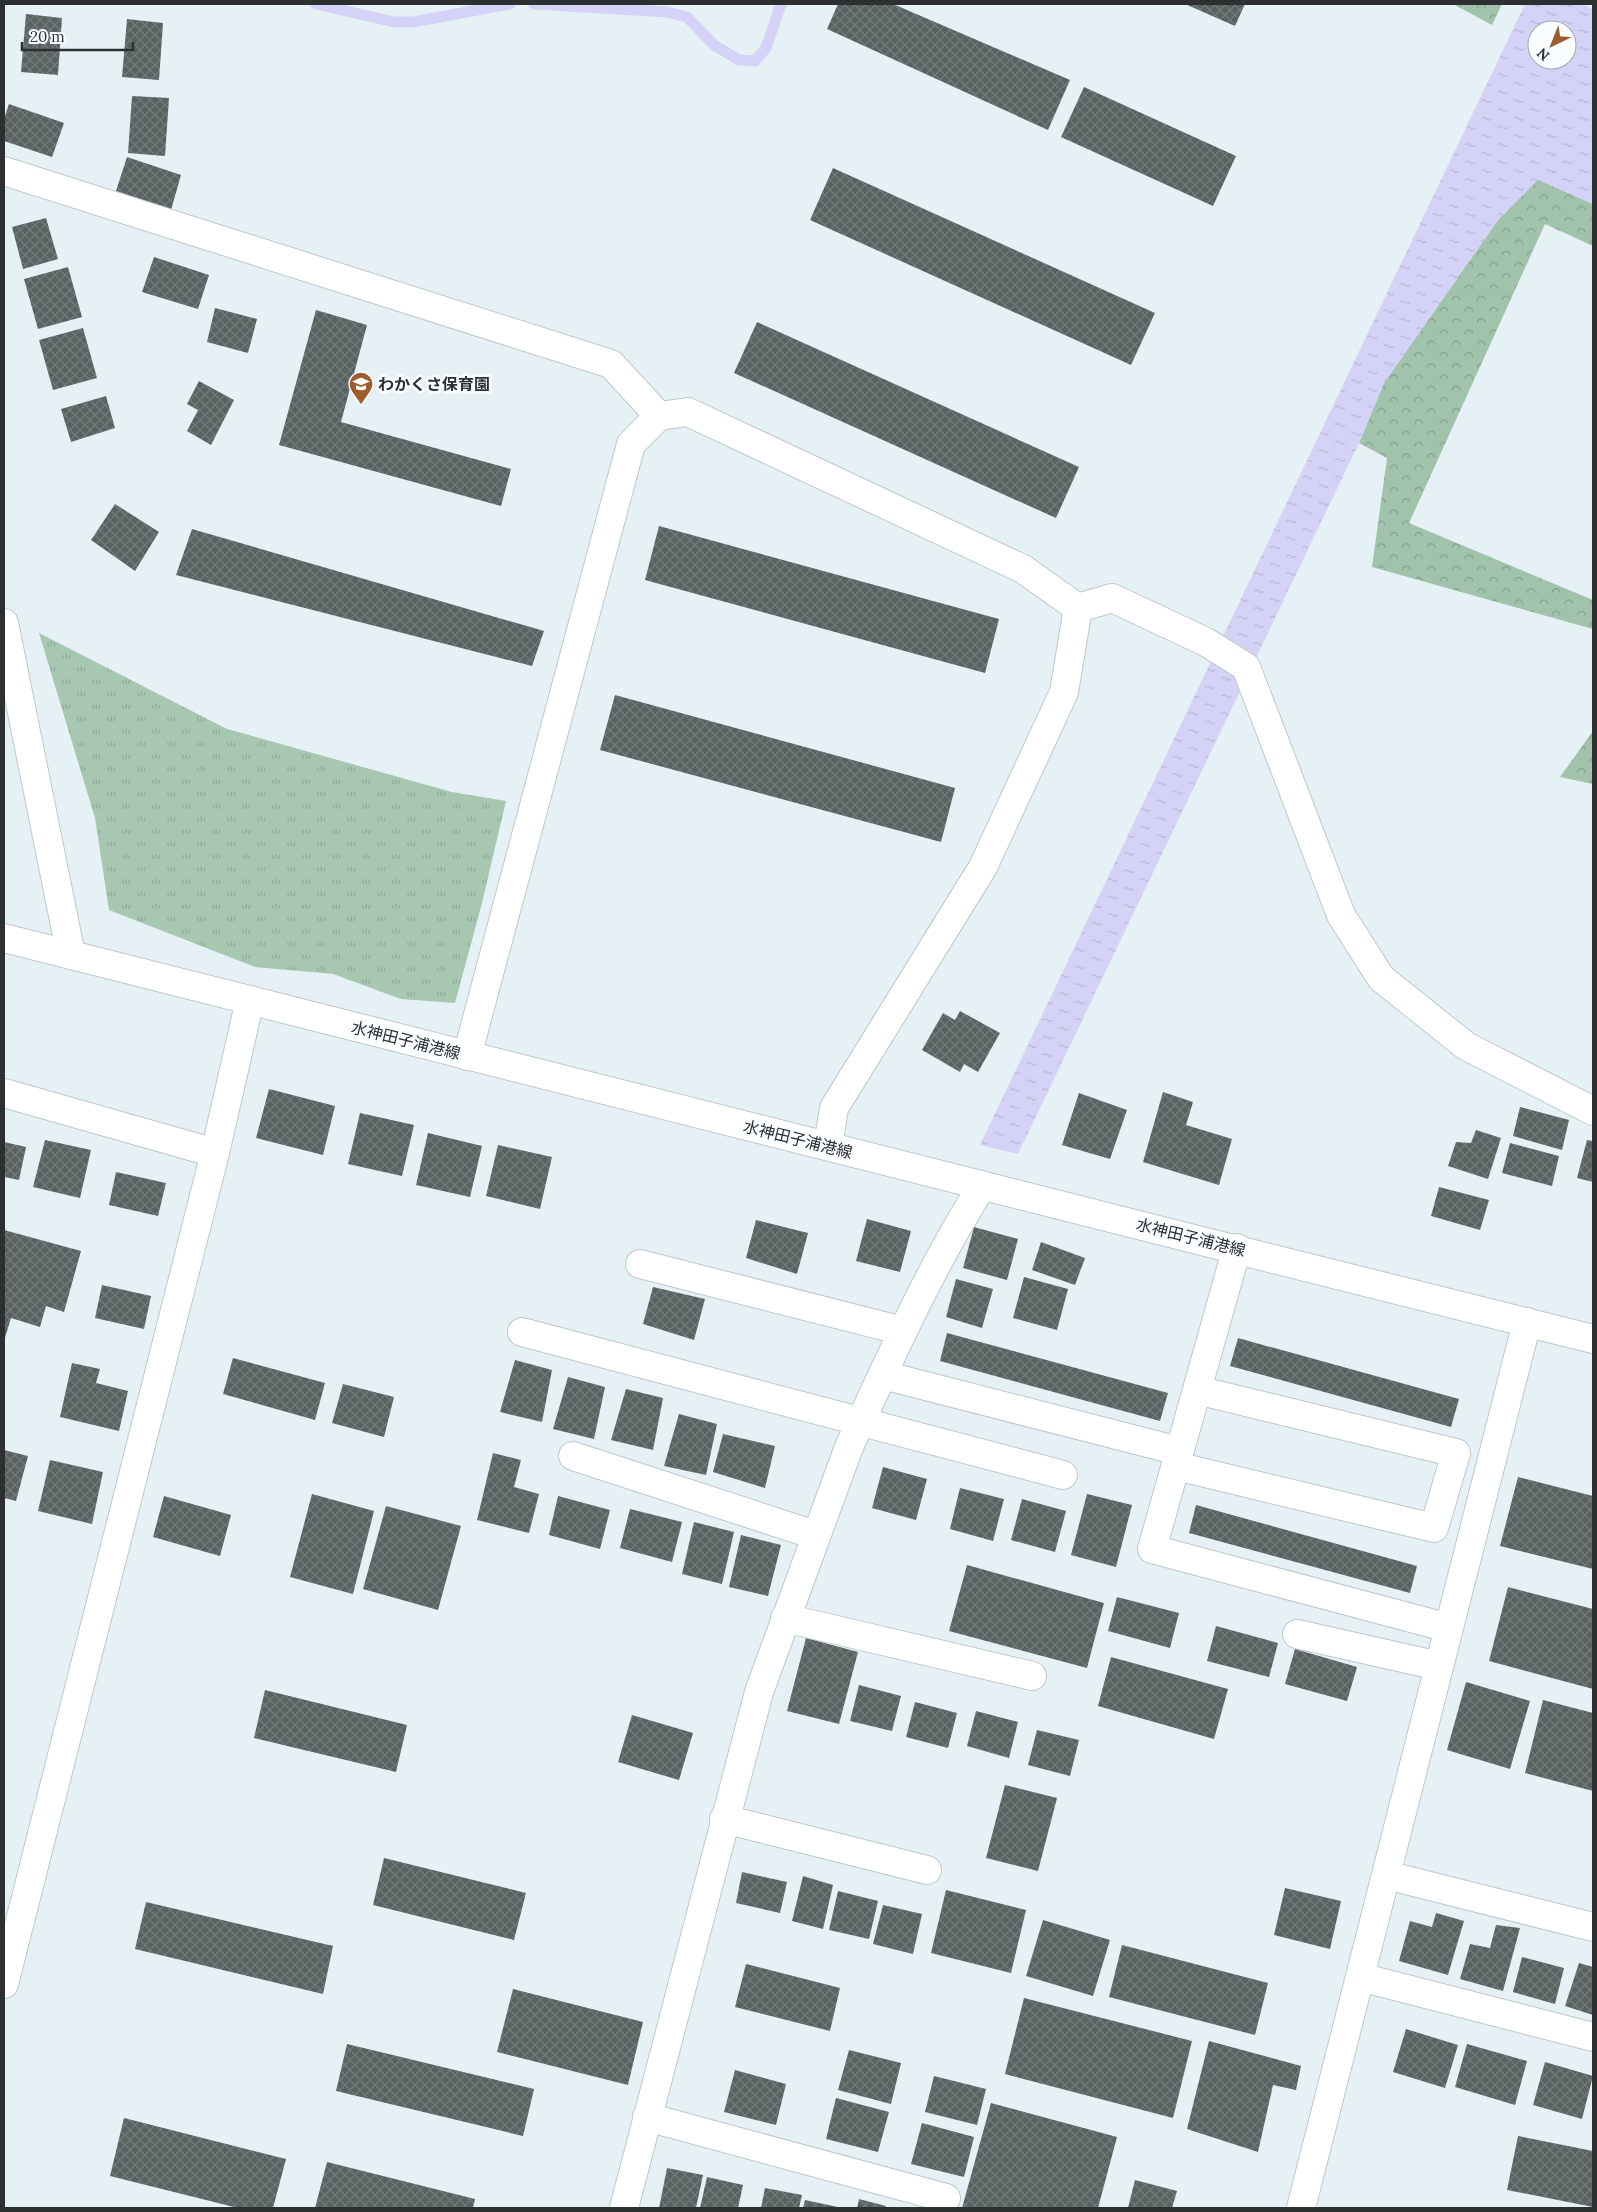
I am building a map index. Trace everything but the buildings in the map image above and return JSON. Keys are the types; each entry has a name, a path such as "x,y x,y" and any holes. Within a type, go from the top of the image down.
{"street":[{"path":"4,171 611,364 659,416"},
{"path":"467,1056 631,444 659,416 688,412 1023,569 1078,608"},
{"path":"1078,608 1112,598 1216,648 1246,666 1341,915 1381,978 1466,1046 1593,1111"},
{"path":"828,1146 834,1108 983,867 1056,710 1064,692 1078,608"},
{"path":"4,623 72,955"},
{"name":"水神田子浦港線","path":"4,938 1593,1339"},
{"path":"4,1984 215,1153 250,1000"},
{"path":"4,1093 215,1153"},
{"path":"624,2208 724,1819 759,1692 815,1535 861,1420 953,1231 982,1186"},
{"path":"1237,1248 1152,1549 1449,1628"},
{"path":"640,1264 903,1331"},
{"path":"1301,2208 1527,1322"},
{"path":"522,1332 861,1420 1063,1475"},
{"path":"883,1375 1434,1528 1456,1453 1197,1390"},
{"path":"573,1456 815,1535"},
{"path":"785,1618 1032,1676"},
{"path":"1297,1634 1439,1666"},
{"path":"724,1819 927,1870"},
{"path":"1386,1875 1593,1927"},
{"path":"1360,1978 1593,2037"},
{"path":"647,2117 946,2198"}],"green space":[{"path":"1453,4 1502,4 1492,25"},
{"path":"1538,179 1593,204 1593,246 1545,224 1409,523 1593,600 1593,629 1372,567 1387,458 1359,443 1384,383 1498,220"},
{"path":"39,633 227,729 452,792 506,801 482,903 455,1003 401,999 333,974 255,967 109,910 95,818"},
{"path":"1593,731 1593,784 1560,777"}],"water":[{"path":"1525,4 1582,4 1593,9 1593,204 1538,180 1498,220 1384,383 1359,443 1018,1154 980,1145"}],"waterway":[{"path":"316,4 394,22 413,22 510,4"},
{"path":"534,4 667,12 687,17 714,45 739,60 755,61 766,48 781,4"}],"place":[{"name":"わかくさ保育園","path":"361,405"}]}
